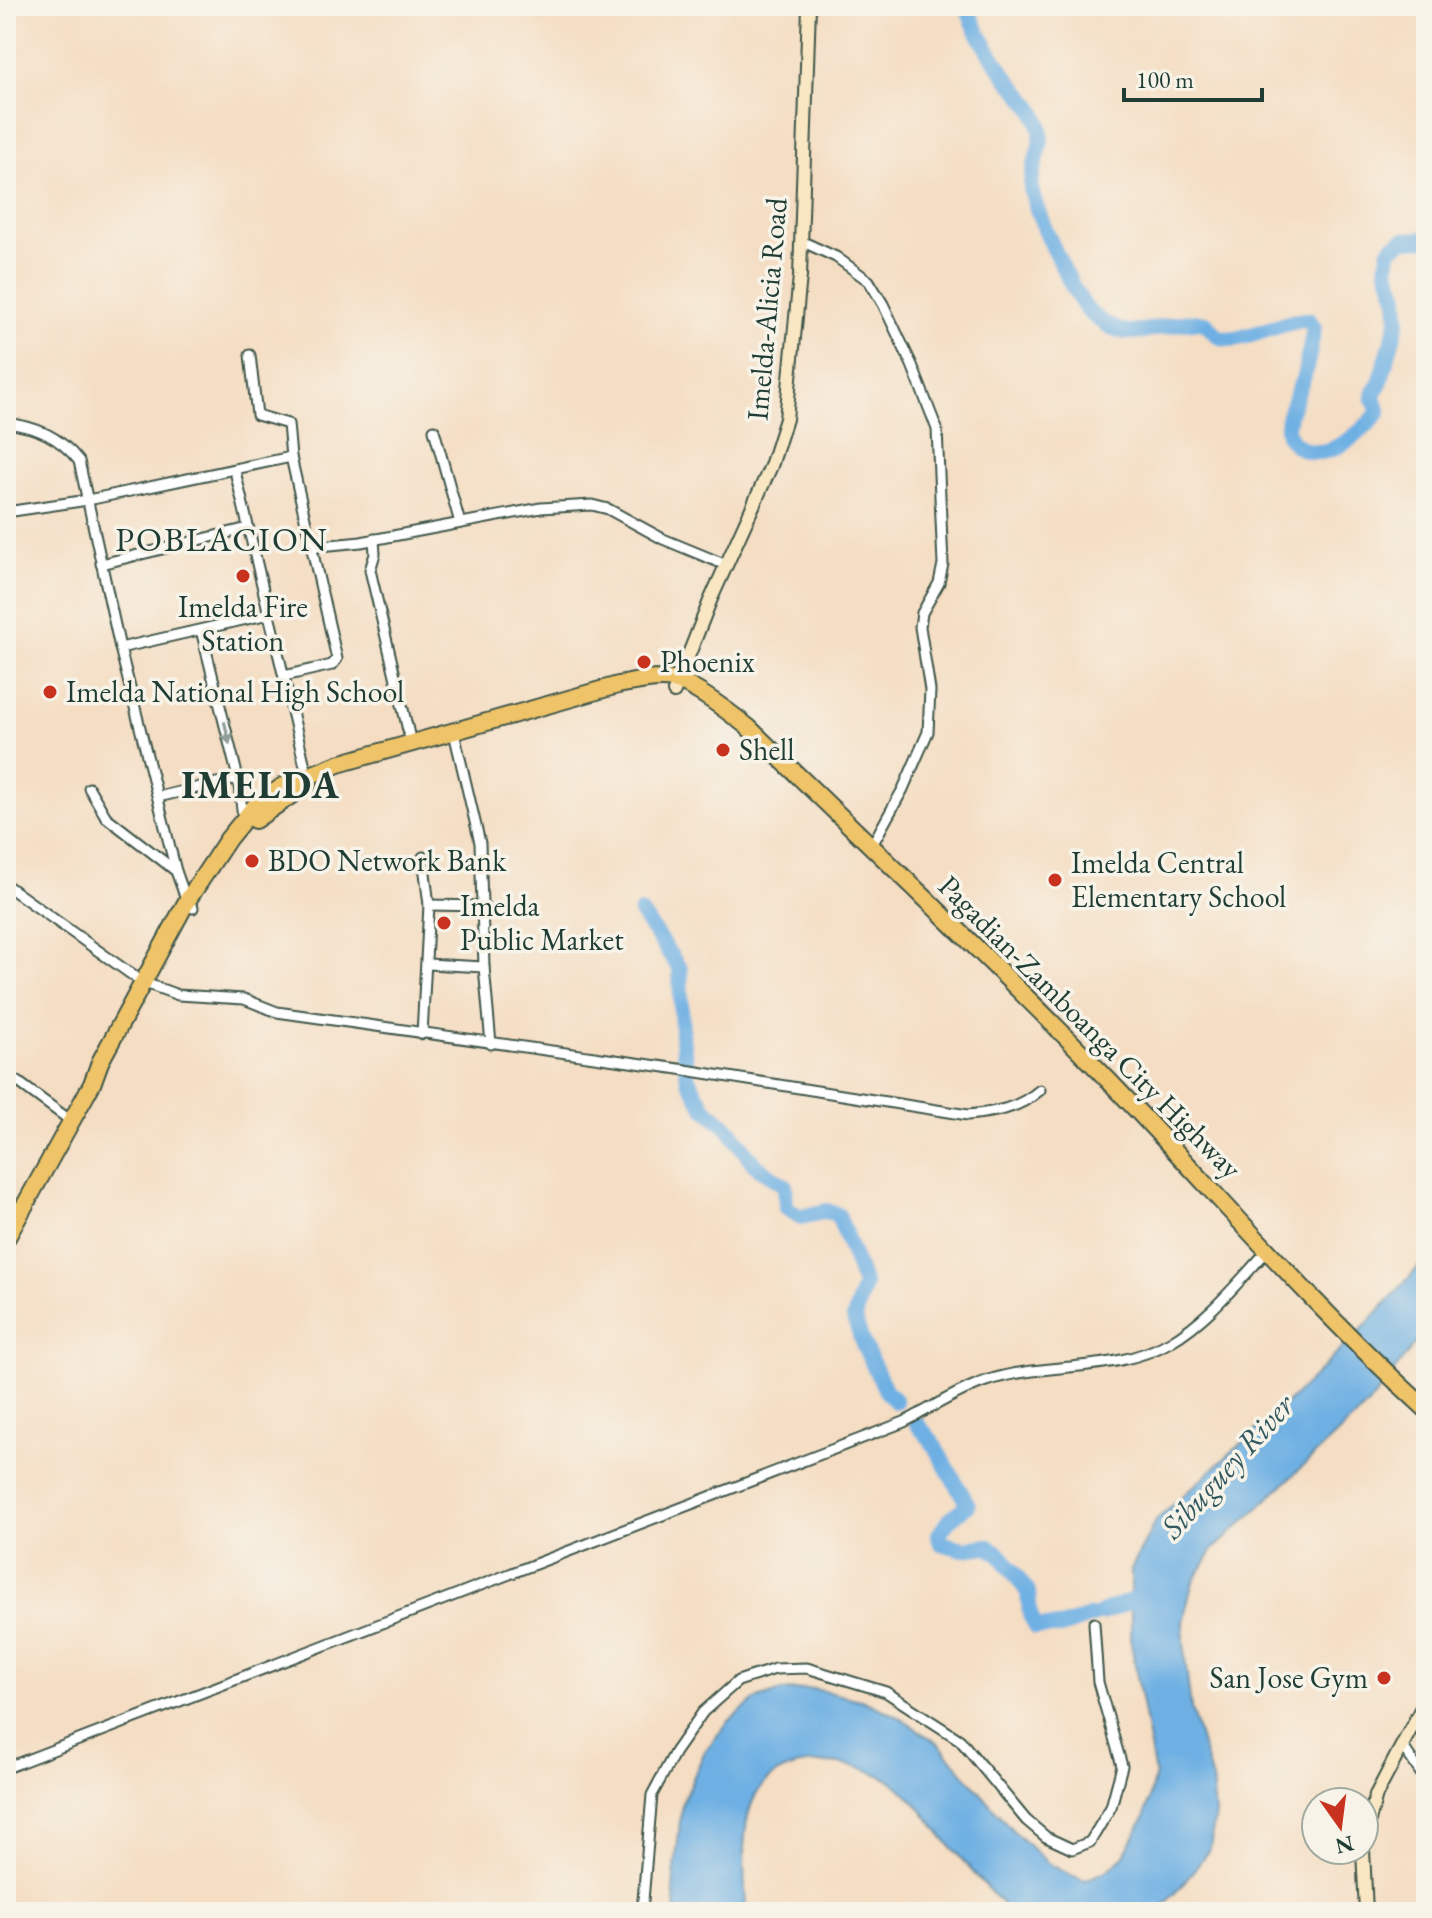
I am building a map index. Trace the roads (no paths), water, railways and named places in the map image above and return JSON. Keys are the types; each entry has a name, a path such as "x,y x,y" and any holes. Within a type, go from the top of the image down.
{"highway":[{"name":"Pagadian-Zamboanga City Highway","path":"190,904 239,836 259,816 308,779 338,764 618,685 653,680 704,697 748,727 1078,1049 1331,1316 1426,1409"},
{"name":"Pagadian-Zamboanga City Highway","path":"6,1239 190,904 243,817 283,786 623,691 676,686"}],"main road":[{"name":"Imelda-Alicia Road","path":"676,686 771,466 786,419 801,241 809,6"},
{"path":"1380,1787 1426,1700"},
{"path":"1364,1866 1366,1912"}],"street":[{"path":"801,241 850,267 876,291 932,412 939,440 943,564 939,583 922,613 920,627 930,690 928,732 903,789 871,847"},
{"path":"250,355 257,415 288,424 291,457 337,659 332,665 284,676"},
{"path":"6,423 52,435 66,444 79,461 120,648 176,871 190,904"},
{"path":"434,430 460,523"},
{"path":"6,512 88,500 291,457"},
{"path":"235,471 308,779"},
{"path":"310,547 374,540 541,508 592,505 608,509 663,539 726,565"},
{"path":"101,564 248,528"},
{"path":"374,540 375,554 370,570 411,743"},
{"path":"120,648 269,614"},
{"path":"201,630 238,778 243,817"},
{"path":"455,737 480,843 484,967 491,1044"},
{"path":"158,797 238,778"},
{"path":"89,788 106,817 176,871"},
{"path":"422,1034 429,905 423,857"},
{"path":"6,885 147,983 178,995 244,999 277,1012 679,1069 968,1115 1002,1111 1027,1102 1040,1090"},
{"path":"429,905 484,906"},
{"path":"427,964 484,967"},
{"path":"6,1073 71,1121"},
{"path":"6,1200 20,1211"},
{"path":"6,1768 904,1422 986,1381 1058,1366 1124,1361 1169,1342 1202,1319 1268,1250"},
{"path":"642,1912 652,1795 675,1752 703,1712 738,1681 775,1669 807,1668 886,1692 960,1740 1026,1820 1046,1837 1072,1849 1090,1842 1111,1807 1122,1766 1098,1682 1094,1623"},
{"path":"1402,1745 1426,1781"}],"water":[{"name":"Sibuguey River","path":"1426,1259 1426,1330 1366,1407 1212,1551 1192,1584 1183,1622 1185,1658 1191,1708 1212,1780 1215,1814 1210,1848 1157,1912 1009,1912 903,1790 878,1774 860,1768 820,1763 791,1767 770,1778 757,1794 748,1814 745,1837 746,1912 676,1912 673,1888 682,1803 705,1751 729,1721 755,1700 782,1691 814,1689 861,1700 893,1714 938,1743 1014,1832 1049,1864 1085,1880 1107,1871 1123,1857 1145,1816 1155,1775 1131,1643 1131,1569 1156,1520 1295,1395 1366,1325"}],"waterway":[{"path":"967,6 989,51 1038,118 1041,141 1032,178 1033,196 1055,252 1083,305 1090,313 1118,330 1128,332 1196,322 1206,323 1218,336 1229,339 1309,320 1314,328 1308,358 1287,423 1290,439 1303,449 1319,452 1335,448 1360,431 1379,412 1374,392 1380,383 1398,320 1397,296 1387,269 1389,252 1404,240 1426,239"},
{"path":"641,913 680,969 682,1037 688,1079 704,1107 729,1129 754,1164 785,1186 786,1208 801,1217 827,1211 838,1215 864,1285 854,1318 886,1391 895,1401"},
{"path":"917,1424 931,1440 968,1505 949,1520 938,1536 941,1543 963,1549 987,1546 999,1553 1028,1592 1030,1615 1036,1627 1061,1627 1092,1616"},
{"path":"1101,1613 1151,1593"}],"place":[{"name":"Imelda Fire Station","path":"243,576"},
{"name":"Phoenix","path":"644,662"},
{"name":"Imelda National High School","path":"50,692"},
{"name":"Shell","path":"723,750"},
{"name":"BDO Network Bank","path":"252,861"},
{"name":"Imelda Central Elementary School","path":"1055,880"},
{"name":"Imelda Public Market","path":"444,923"},
{"name":"San Jose Gym","path":"1384,1678"}],"district":[{"name":"POBLACION","path":"222,539"},
{"name":"IMELDA","path":"261,785"}]}
